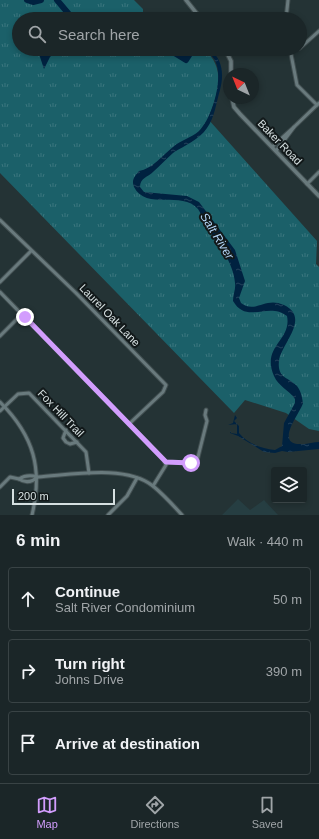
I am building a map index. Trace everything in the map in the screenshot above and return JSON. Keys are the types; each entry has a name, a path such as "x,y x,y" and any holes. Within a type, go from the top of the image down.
{"street":[{"path":"186,0 196,12"},
{"path":"287,12 288,0"},
{"path":"307,42 319,31"},
{"path":"228,56 231,61 231,68"},
{"path":"272,147 318,104 297,85 291,56"},
{"name":"Baker Road","path":"233,104 240,114 319,196"},
{"path":"276,151 294,128"},
{"path":"307,184 319,172"},
{"name":"Laurel Oak Lane","path":"0,220 76,293 166,385 163,392 129,424"},
{"path":"0,282 31,251"},
{"path":"0,292 166,462 191,463 198,461 207,421 205,414 206,410"},
{"path":"0,336 22,314"},
{"name":"Fox Hill Trail","path":"4,406 18,394 29,393 66,430 86,453 89,473"},
{"path":"0,402 17,422 34,457 38,477 32,515"},
{"path":"0,411 4,406"},
{"path":"66,430 63,438 66,442 70,444 77,442"},
{"path":"153,486 166,465 166,462"},
{"path":"0,487 10,478 19,479 33,475 38,477 89,473 114,473 137,478 153,486 182,515"},
{"path":"108,515 129,494 137,478"}],"shaded area":[{"path":"238,499 250,510 264,500 278,515 222,515"}],"green space":[{"path":"0,0 134,0 143,9 143,12 12,12 12,56 210,56 216,65 218,82 215,100 208,119 317,241 316,264 319,267 319,431 309,429 286,413 245,400 234,413 0,173"}],"water":[{"path":"40,56 51,56 50,57 44,69"},
{"path":"211,56 216,56 218,58 222,79 215,110 207,128 192,142 173,153 141,182 140,187 144,192 187,196 199,202 235,250 245,281 239,298 241,303 251,307 271,302 284,305 292,310 295,317 295,324 281,354 279,367 281,374 297,386 303,403 291,427 289,439 293,443 300,444 319,442 319,449 288,452 282,451 275,453 264,452 238,436 230,433 230,431 231,433 237,434 237,424 239,426 239,433 246,440 255,445 275,450 282,446 284,423 295,403 295,399 274,376 271,366 271,357 285,332 287,316 280,312 251,312 239,308 233,301 235,285 231,267 204,223 198,209 183,201 147,198 140,194 133,185 134,178 139,171 153,165 176,145 199,131 204,125 212,108 217,89 218,70 214,59"},
{"path":"235,415 237,418 234,421 237,424 228,425 233,423"}],"waterway":[{"name":"Salt River","path":"27,0 33,2 41,0"},
{"name":"Salt River","path":"57,0 67,12"},
{"name":"Salt River","path":"179,56 186,60 189,56"}],"route":[{"path":"25,317 166,462 191,463"}]}
